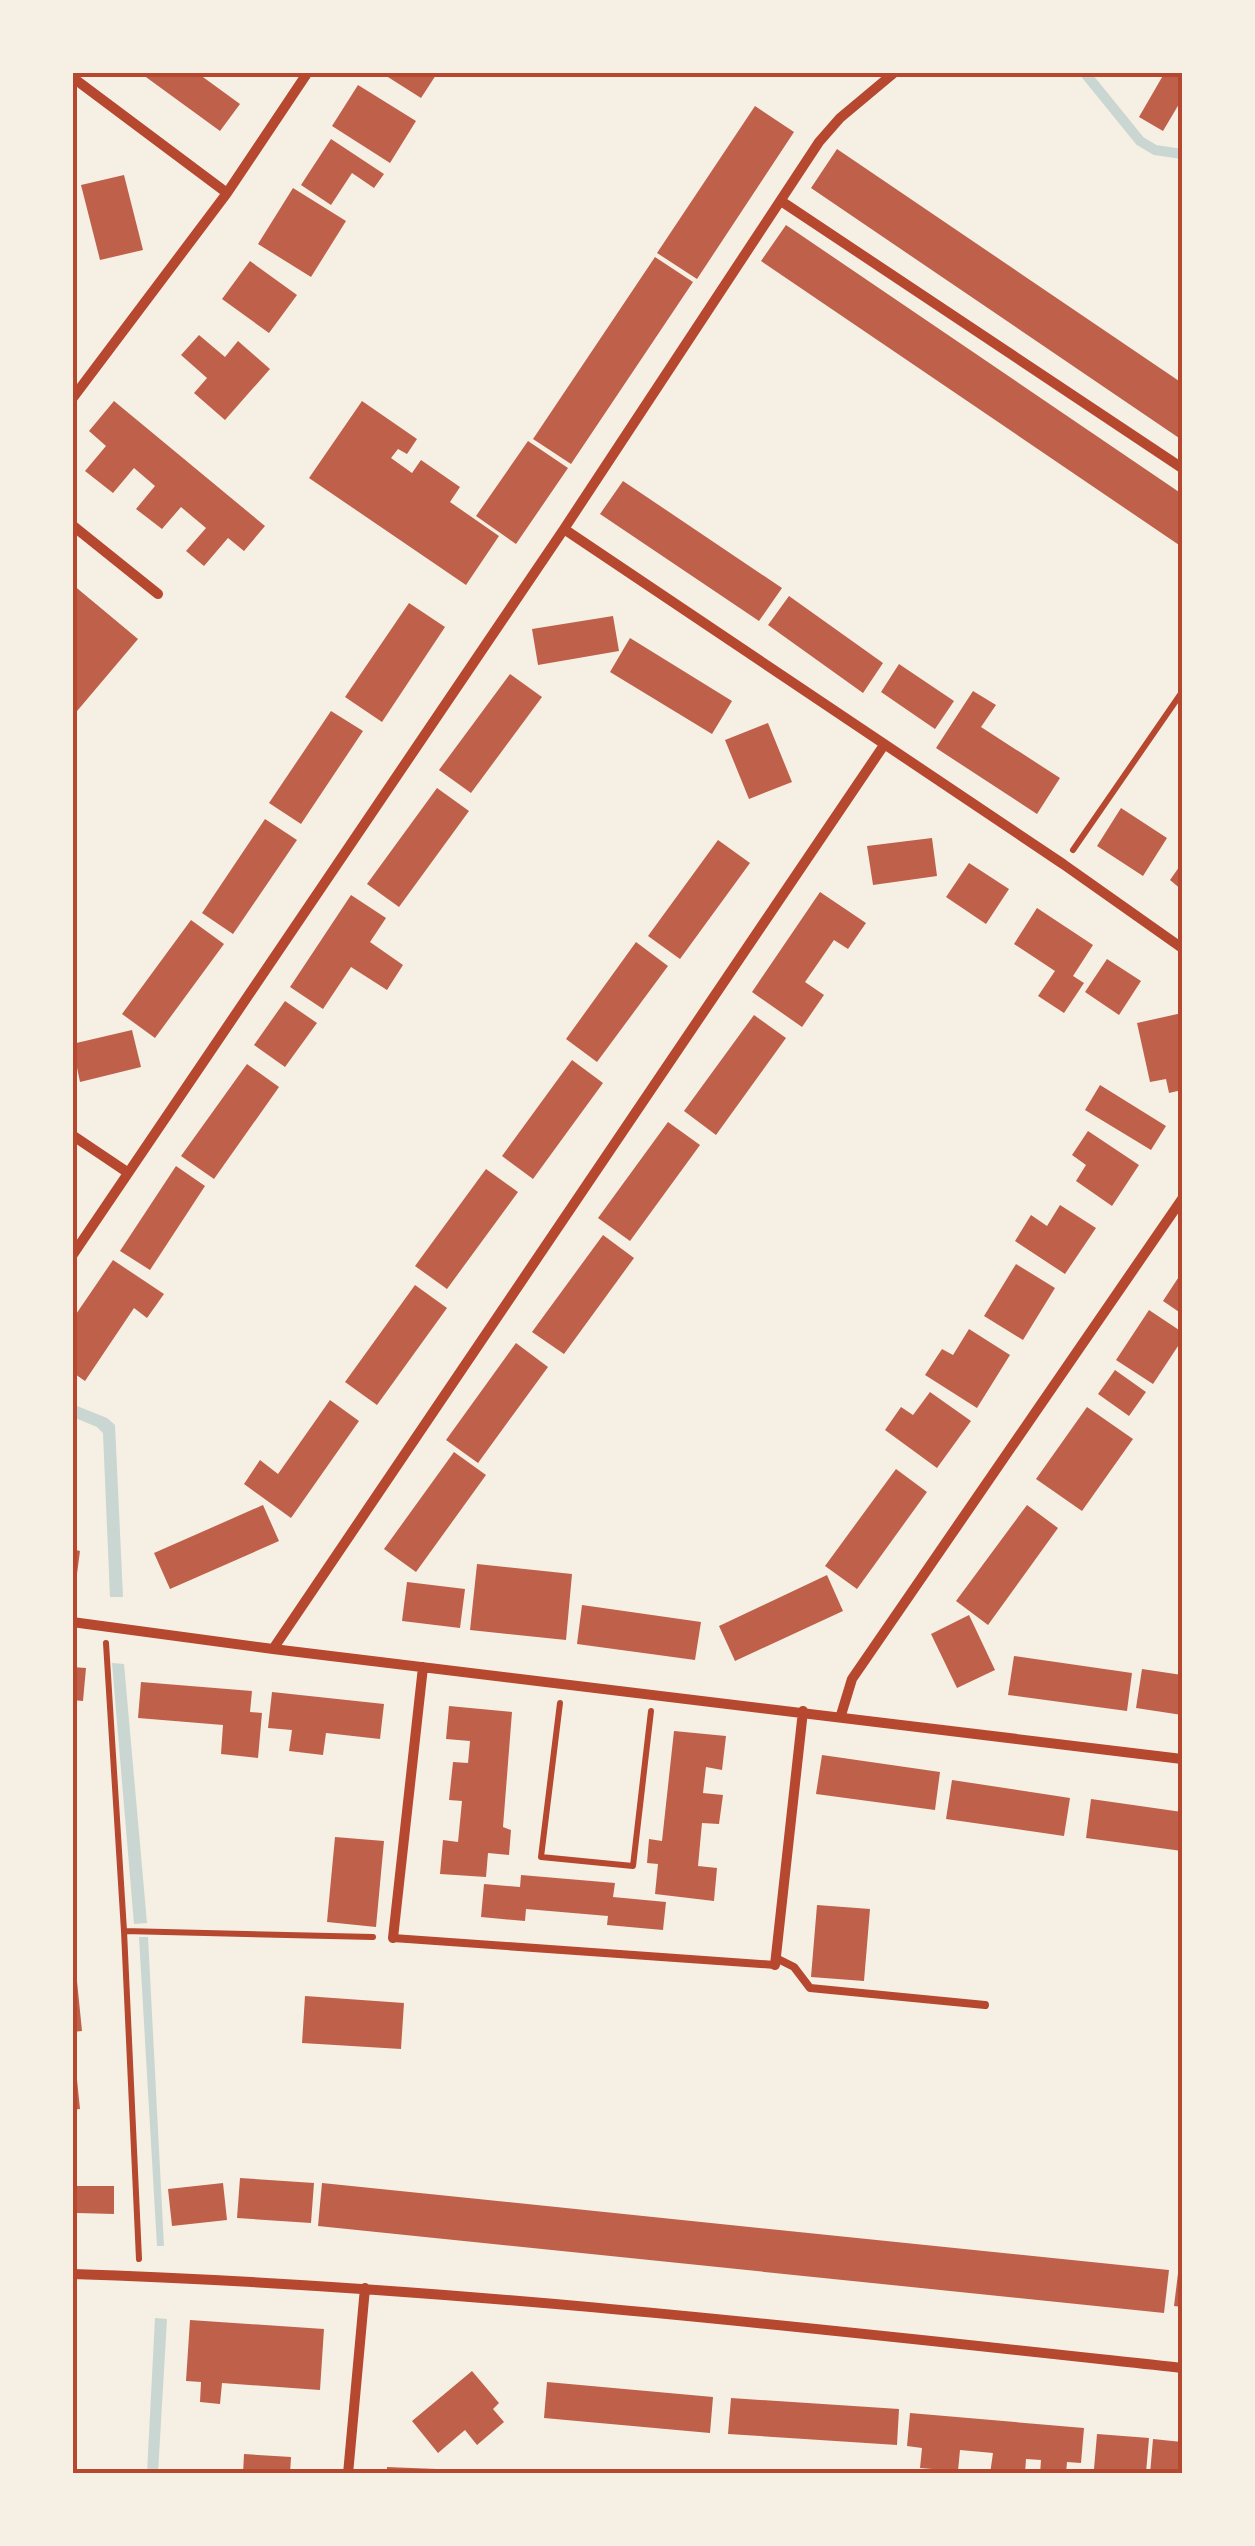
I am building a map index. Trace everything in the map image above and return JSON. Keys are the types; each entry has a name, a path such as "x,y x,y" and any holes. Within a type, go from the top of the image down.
{"street":[{"path":"72,399 226,193 308,72"},
{"path":"72,1256 828,131 894,72"},
{"path":"72,76 226,193"},
{"path":"780,201 1182,468"},
{"path":"72,525 158,594"},
{"path":"564,528 1182,948"},
{"path":"273,1649 884,744"},
{"path":"72,1136 127,1172"},
{"path":"841,1716 852,1679 1182,1199"},
{"path":"72,1622 1182,1759"},
{"path":"393,1938 423,1667"},
{"path":"776,1962 803,1711"},
{"path":"72,2274 365,2288 734,2320 1182,2368"},
{"path":"348,2474 365,2288"}],"lane":[{"path":"393,1938 776,1962 794,1966 810,1988 985,2005"}],"path":[{"path":"1063,864 1182,692"},
{"path":"106,1626 140,2276"},
{"path":"563,1682 541,1858 633,1866 653,1693"},
{"path":"124,1931 393,1938"}],"shaded area":[{"path":"72,1404 115,1425 123,1597 110,1597 103,1433 73,1417"},
{"path":"112,1663 124,1664 147,1923 134,1924"},
{"path":"139,1937 148,1937 164,2246 157,2246"},
{"path":"155,2318 167,2319 158,2473 147,2473"}],"building":[{"path":"139,72 196,72 240,104 220,131"},
{"path":"380,72 432,72 436,75 421,98"},
{"path":"1165,72 1182,75 1182,99 1163,131 1139,117"},
{"path":"358,85 416,121 390,163 332,126"},
{"path":"755,106 794,132 697,279 657,253"},
{"path":"331,139 384,174 374,188 352,173 331,205 301,185"},
{"path":"837,149 1182,383 1182,440 811,188"},
{"path":"124,175 143,250 100,260 81,185"},
{"path":"293,188 346,221 311,277 258,244"},
{"path":"786,225 1182,494 1182,547 761,261"},
{"path":"655,257 693,282 571,464 533,439"},
{"path":"250,261 297,295 269,333 222,299"},
{"path":"199,335 225,357 238,341 270,369 225,420 194,393 207,378 181,355"},
{"path":"114,401 265,526 244,551 228,538 204,566 186,551 206,528 181,507 162,529 136,509 155,486 134,468 113,493 85,471 106,446 89,431"},
{"path":"362,401 417,439 407,454 398,449 391,458 412,473 421,460 460,487 450,502 499,536 466,585 309,478"},
{"path":"528,441 568,468 516,544 476,516"},
{"path":"623,481 782,588 759,621 600,514"},
{"path":"72,584 138,639 72,717"},
{"path":"789,596 883,663 863,693 768,625"},
{"path":"409,603 445,627 382,722 345,697"},
{"path":"613,616 619,651 538,665 532,629"},
{"path":"630,638 732,701 712,734 610,672"},
{"path":"899,664 954,701 935,729 881,692"},
{"path":"510,674 542,697 471,793 439,770"},
{"path":"973,691 996,705 981,727 1060,778 1037,814 936,748"},
{"path":"331,711 363,731 301,824 269,803"},
{"path":"768,723 792,782 749,799 725,740"},
{"path":"437,788 469,811 399,907 367,884"},
{"path":"1121,808 1167,838 1143,876 1097,846"},
{"path":"265,819 297,840 233,934 202,913"},
{"path":"932,838 937,876 873,885 867,846"},
{"path":"718,840 750,863 680,959 648,936"},
{"path":"969,863 1009,889 986,924 946,897"},
{"path":"1182,863 1182,890 1170,880"},
{"path":"820,892 866,923 848,949 834,940 805,982 824,995 802,1027 752,992"},
{"path":"351,895 386,918 370,942 403,965 387,990 351,967 323,1009 290,987"},
{"path":"1037,908 1093,945 1073,976 1084,983 1064,1013 1038,996 1055,971 1014,944"},
{"path":"191,920 224,944 155,1038 122,1014"},
{"path":"636,942 668,966 597,1062 566,1039"},
{"path":"1107,959 1141,981 1119,1015 1085,992"},
{"path":"285,1001 317,1023 285,1067 254,1045"},
{"path":"1182,1013 1182,1090 1169,1093 1166,1079 1150,1082 1137,1023"},
{"path":"754,1015 786,1038 716,1135 684,1111"},
{"path":"132,1030 141,1067 80,1082 72,1044"},
{"path":"572,1060 603,1083 533,1179 502,1156"},
{"path":"247,1064 279,1087 214,1179 181,1156"},
{"path":"1100,1085 1166,1126 1151,1150 1085,1110"},
{"path":"668,1122 700,1145 630,1241 598,1218"},
{"path":"1088,1131 1139,1165 1112,1206 1076,1181 1086,1165 1072,1155"},
{"path":"176,1166 205,1186 150,1270 120,1251"},
{"path":"486,1169 518,1192 447,1289 415,1266"},
{"path":"1060,1205 1096,1228 1065,1274 1015,1241 1031,1215 1047,1226"},
{"path":"603,1235 634,1258 564,1354 532,1332"},
{"path":"113,1260 164,1294 147,1318 134,1308 85,1381 72,1372 72,1320"},
{"path":"1016,1264 1055,1288 1023,1340 984,1316"},
{"path":"1182,1272 1182,1314 1163,1301"},
{"path":"415,1285 447,1308 377,1405 345,1382"},
{"path":"1149,1310 1182,1332 1182,1340 1153,1384 1116,1360"},
{"path":"969,1329 1010,1355 977,1408 925,1375 942,1349 953,1355"},
{"path":"516,1343 548,1367 478,1463 446,1440"},
{"path":"1115,1370 1146,1392 1129,1416 1098,1394"},
{"path":"930,1392 971,1421 937,1468 885,1430 901,1407 913,1415"},
{"path":"330,1400 359,1421 291,1518 244,1484 260,1460 278,1474"},
{"path":"1087,1407 1133,1439 1082,1511 1036,1479"},
{"path":"454,1452 486,1475 416,1572 384,1549"},
{"path":"896,1469 927,1492 857,1589 825,1566"},
{"path":"263,1505 279,1541 170,1589 154,1553"},
{"path":"1027,1505 1058,1528 988,1625 956,1601"},
{"path":"72,1549 80,1551 75,1589 72,1589"},
{"path":"477,1564 572,1574 566,1640 470,1630"},
{"path":"827,1575 843,1611 735,1661 719,1626"},
{"path":"407,1582 465,1589 460,1628 402,1621"},
{"path":"582,1605 701,1622 695,1660 577,1644"},
{"path":"969,1615 995,1670 957,1688 931,1634"},
{"path":"1014,1656 1132,1673 1127,1711 1008,1695"},
{"path":"72,1667 86,1668 83,1701 72,1700"},
{"path":"1142,1669 1182,1675 1182,1715 1136,1708"},
{"path":"141,1682 252,1691 250,1712 262,1713 258,1758 221,1754 223,1725 138,1718"},
{"path":"272,1692 384,1704 380,1739 326,1733 323,1755 289,1751 292,1730 268,1728"},
{"path":"449,1706 512,1712 503,1827 511,1830 509,1855 488,1853 486,1877 440,1874 443,1840 458,1842 462,1801 449,1800 453,1762 468,1763 470,1741 446,1739"},
{"path":"674,1731 726,1736 722,1770 706,1767 703,1793 723,1795 719,1824 702,1823 698,1866 717,1868 714,1901 655,1894 658,1864 647,1863 649,1839 662,1841"},
{"path":"822,1755 940,1772 935,1810 816,1794"},
{"path":"952,1780 1070,1798 1064,1836 946,1819"},
{"path":"1091,1799 1182,1812 1182,1851 1086,1838"},
{"path":"335,1837 384,1841 376,1927 327,1922"},
{"path":"521,1875 615,1883 613,1897 666,1902 663,1930 607,1925 608,1916 526,1909 525,1921 481,1917 484,1884 520,1887"},
{"path":"817,1905 870,1909 864,1981 811,1977"},
{"path":"72,1961 82,2031 72,2032"},
{"path":"305,1996 404,2003 401,2049 302,2043"},
{"path":"72,2060 80,2109 72,2110"},
{"path":"240,2178 314,2183 311,2223 237,2218"},
{"path":"223,2183 227,2220 172,2226 168,2189"},
{"path":"322,2183 1169,2270 1164,2313 318,2226"},
{"path":"72,2186 114,2186 114,2214 77,2213 77,2223 72,2223"},
{"path":"1182,2257 1182,2307 1174,2306"},
{"path":"190,2320 324,2329 320,2390 222,2383 220,2404 200,2402 201,2382 186,2381"},
{"path":"472,2371 499,2403 493,2409 504,2422 477,2445 465,2430 438,2453 412,2421"},
{"path":"547,2382 713,2397 710,2433 544,2418"},
{"path":"731,2398 899,2409 897,2445 728,2434"},
{"path":"910,2413 1084,2428 1081,2463 1067,2462 1066,2474 1040,2474 1041,2460 1026,2459 1025,2474 990,2474 993,2453 960,2450 958,2471 920,2468 922,2448 907,2446"},
{"path":"1097,2434 1149,2438 1146,2473 1105,2474 1105,2470 1094,2469"},
{"path":"1153,2439 1182,2442 1182,2474 1150,2474"},
{"path":"244,2454 291,2457 290,2474 243,2474"},
{"path":"387,2467 437,2469 436,2474 387,2474"}],"waterway":[{"path":"1084,72 1140,141 1155,150 1182,154"}]}
